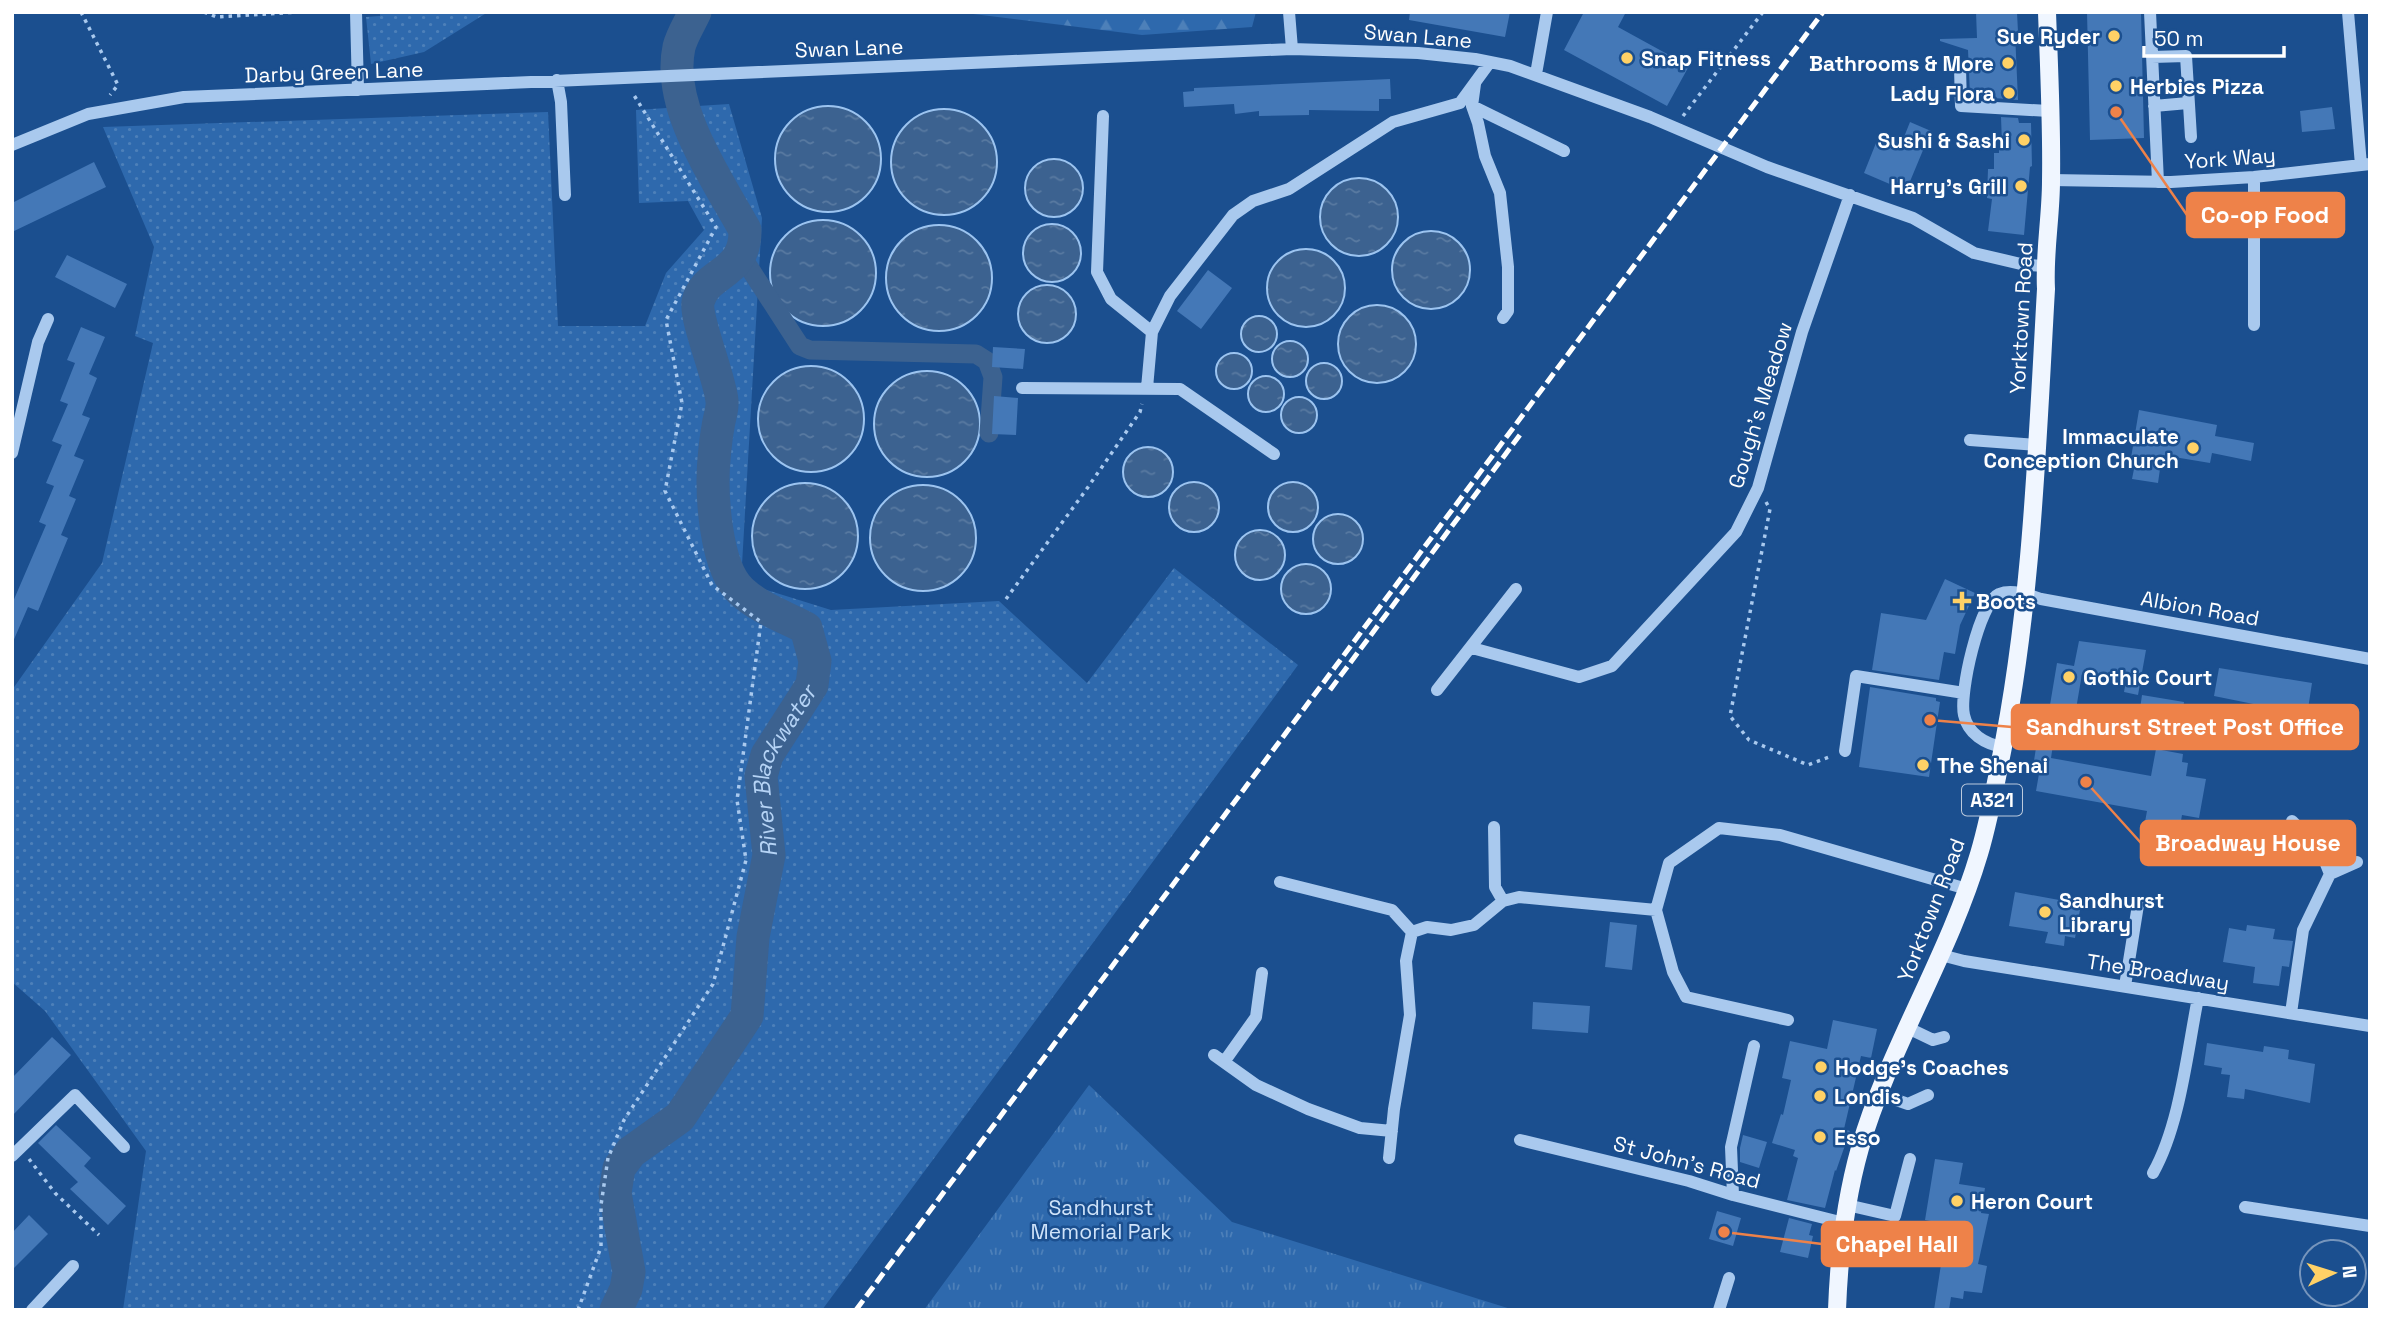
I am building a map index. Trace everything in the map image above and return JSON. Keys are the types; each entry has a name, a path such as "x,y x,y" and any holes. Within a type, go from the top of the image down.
{"main road":[{"name":"Yorktown Road","path":"1837,1310 1845,1214 1860,1147 1879,1094 1941,955 1979,854 2014,693 2037,445 2046,289 2051,180 2047,12"}],"street":[{"path":"356,12 358,90"},
{"path":"1289,12 1292,49"},
{"path":"1536,74 1548,12"},
{"path":"2150,12 2158,181"},
{"path":"2348,12 2365,164"},
{"name":"Swan Lane","path":"665,77 1292,49 1418,53 1490,62 1536,74 1767,167 1913,218 1974,253 2025,265 2045,266"},
{"path":"2152,57 2186,56 2191,137"},
{"path":"1147,388 1152,332 1170,296 1233,215 1253,201 1289,189 1361,140 1393,122 1460,103 1490,62"},
{"path":"1960,67 1961,106 2049,111"},
{"name":"Darby Green Lane","path":"12,145 88,114 184,97 665,77"},
{"path":"557,80 561,102 565,195"},
{"path":"1475,84 1472,106 1485,156 1500,193 1508,267 1508,311 1503,318"},
{"path":"2154,106 2188,103"},
{"path":"1472,106 1564,151"},
{"path":"1103,116 1097,272 1111,299 1152,332"},
{"name":"York Way","path":"2051,180 2158,181 2254,177 2365,164"},
{"path":"2254,177 2254,325"},
{"name":"Gough's Meadow","path":"1472,648 1579,677 1612,666 1736,532 1758,488 1802,332 1850,195"},
{"path":"12,453 38,342 48,318"},
{"path":"1022,388 1180,389 1273,454"},
{"path":"1970,440 2037,445"},
{"path":"1437,690 1516,589"},
{"path":"2003,747 1989,744 1972,732 1964,715 1964,693 1969,661 1988,603 1999,594 2025,594"},
{"name":"Albion Road","path":"2025,594 2370,659"},
{"path":"1844,751 1856,676 1964,693"},
{"path":"2292,821 2320,849 2330,874"},
{"path":"1494,827 1495,887 1503,901"},
{"path":"1788,1020 1686,997 1673,972 1656,910 1669,863 1719,828 1780,835 1967,889"},
{"path":"2291,1013 2303,930 2330,874 2357,862"},
{"path":"1280,882 1392,911 1412,932"},
{"path":"1412,932 1427,927 1451,930 1474,925 1503,901 1519,897 1656,910"},
{"path":"2125,986 2138,905"},
{"path":"1389,1158 1410,1016 1406,961 1412,932"},
{"name":"The Broadway","path":"1941,955 2370,1026"},
{"path":"1262,973 1256,1017 1219,1058 1256,1085 1308,1109 1360,1128 1392,1131"},
{"path":"2153,1173 2173,1124 2198,998"},
{"path":"1908,1028 1933,1040 1944,1037"},
{"path":"1733,1195 1731,1147 1755,1046"},
{"path":"1879,1094 1908,1104 1928,1095"},
{"path":"16,1152 75,1095 124,1147"},
{"name":"St John's Road","path":"1520,1140 1689,1181 1733,1195 1845,1214"},
{"path":"1845,1214 1895,1216 1910,1159"},
{"path":"2245,1207 2370,1226"},
{"path":"32,1310 73,1266"},
{"path":"1719,1310 1728,1278"}],"path":[{"path":"81,12 118,85 106,100 109,109"},
{"path":"204,12 216,17 298,12"},
{"path":"1674,128 1763,12"},
{"path":"578,1310 601,1247 601,1205 608,1158 624,1120 713,984 746,860 737,800 761,622 712,585 665,491 682,403 666,320 716,227 624,78"},
{"path":"1006,599 1140,412 1147,388"},
{"path":"1758,488 1770,509 1730,716 1749,740 1808,765 1844,751"},
{"path":"16,1152 99,1235"}],"green space":[{"path":"380,12 488,12 424,52 371,64 366,17 380,16"},
{"path":"957,12 1256,12 1252,27 1142,35"},
{"path":"729,104 762,218 741,582 831,610 999,601 1087,683 1174,568 1298,665 822,1310 123,1310 146,1151 45,1011 12,982 12,690 102,563 153,343 135,336 154,247 103,127 548,112 558,326 645,326 666,273 704,230 688,201 639,203 636,110"},
{"name":"Sandhurst Memorial Park","path":"1089,1085 1232,1222 1514,1310 924,1310"}],"water":[{"path":"828,106 848,110 865,122 877,139 881,159 877,179 865,196 848,208 828,212 808,208 791,196 779,179 775,159 779,139 791,122 808,110"},
{"path":"944,109 964,113 981,125 993,142 997,162 993,182 981,199 964,211 944,215 924,211 907,199 895,182 891,162 895,142 907,125 924,113"},
{"path":"1054,159 1070,164 1078,172 1083,188 1078,204 1070,212 1054,217 1038,212 1030,204 1025,188 1030,172 1038,164"},
{"path":"1351,178 1367,178 1381,184 1392,195 1398,209 1398,225 1392,239 1381,250 1367,256 1351,256 1337,250 1326,239 1320,225 1320,209 1326,195 1337,184"},
{"path":"823,220 843,224 860,236 872,253 876,273 872,293 860,310 843,322 823,326 803,322 786,310 774,293 770,273 774,253 786,236 803,224"},
{"path":"1052,224 1068,229 1076,237 1081,253 1076,269 1068,277 1052,282 1036,277 1028,269 1023,253 1028,237 1036,229"},
{"path":"939,225 959,229 976,241 988,258 992,278 988,298 976,315 959,327 939,331 919,327 902,315 890,298 886,278 890,258 902,241 919,229"},
{"path":"1423,231 1439,231 1453,237 1464,248 1470,262 1470,278 1464,292 1453,303 1439,309 1423,309 1409,303 1398,292 1392,278 1392,262 1398,248 1409,237"},
{"path":"1298,249 1314,249 1328,255 1339,266 1345,280 1345,296 1339,310 1328,321 1314,327 1298,327 1284,321 1273,310 1267,296 1267,280 1273,266 1284,255"},
{"path":"1047,285 1063,290 1071,298 1076,314 1071,330 1063,338 1047,343 1031,338 1023,330 1018,314 1023,298 1031,290"},
{"path":"1369,305 1385,305 1399,311 1410,322 1416,336 1416,352 1410,366 1399,377 1385,383 1369,383 1355,377 1344,366 1338,352 1338,336 1344,322 1355,311"},
{"path":"1259,316 1271,322 1277,334 1271,346 1259,352 1247,346 1241,334 1247,322"},
{"path":"1290,341 1302,347 1308,359 1302,371 1290,377 1278,371 1272,359 1278,347"},
{"path":"1234,353 1246,359 1252,371 1246,383 1234,389 1222,383 1216,371 1222,359"},
{"path":"1324,363 1336,369 1342,381 1336,393 1324,399 1312,393 1306,381 1312,369"},
{"path":"811,366 831,370 848,382 860,399 864,419 860,439 848,456 831,468 811,472 791,468 774,456 762,439 758,419 762,399 774,382 791,370"},
{"path":"927,371 947,375 965,386 976,404 980,424 976,444 965,462 947,473 927,477 907,473 889,462 878,444 874,424 878,404 889,386 907,375"},
{"path":"1266,376 1278,382 1284,394 1278,406 1266,412 1254,406 1248,394 1254,382"},
{"path":"1299,397 1311,403 1317,415 1311,427 1299,433 1287,427 1281,415 1287,403"},
{"path":"1148,447 1166,454 1173,472 1166,490 1148,497 1130,490 1123,472 1130,454"},
{"path":"1194,482 1212,489 1219,507 1212,525 1194,532 1176,525 1169,507 1176,489"},
{"path":"1293,482 1311,489 1318,507 1311,525 1293,532 1275,525 1268,507 1275,489"},
{"path":"805,483 825,487 842,499 854,516 858,536 854,556 842,573 825,585 805,589 785,585 768,573 756,556 752,536 756,516 768,499 785,487"},
{"path":"923,485 943,489 960,501 972,518 976,538 972,558 960,575 943,587 923,591 903,587 886,575 874,558 870,538 874,518 886,501 903,489"},
{"path":"1338,514 1356,521 1363,539 1356,557 1338,564 1320,557 1313,539 1320,521"},
{"path":"1260,530 1278,537 1285,555 1278,573 1260,580 1242,573 1235,555 1242,537"},
{"path":"1306,564 1324,571 1331,589 1324,607 1306,614 1288,607 1281,589 1288,571"}],"building":[{"path":"1410,12 1510,12 1505,37 1409,20"},
{"name":"Snap Fitness","path":"1584,12 1626,12 1618,27 1689,66 1667,106 1564,50"},
{"path":"1976,12 2017,12 2018,32 2015,32 2018,100 1970,96 1968,50 1940,41 1977,38"},
{"path":"2087,12 2141,12 2144,138 2090,140"},
{"path":"1390,79 1391,99 1379,99 1379,111 1309,110 1309,115 1259,116 1259,111 1235,114 1234,104 1184,107 1183,92 1194,91 1194,88"},
{"path":"2332,107 2335,129 2302,132 2300,111"},
{"path":"2001,117 2018,118 2019,123 2031,123 2032,166 2024,235 1988,231 1992,199 1987,198 1988,169 1994,169 1994,153 1999,153 1999,145 2002,144"},
{"path":"1910,122 1931,131 1906,191 1864,173 1878,138 1900,147"},
{"path":"94,162 106,187 12,232 12,203"},
{"path":"67,255 127,284 115,308 55,277"},
{"path":"1208,270 1232,288 1201,329 1177,311"},
{"path":"81,327 105,337 89,374 97,378 82,415 90,418 74,456 84,460 69,496 76,499 61,535 68,538 38,611 28,607 12,644 12,604 46,525 39,522 54,486 46,483 62,445 52,441 68,404 60,401 75,363 67,360"},
{"path":"993,347 1025,349 1023,369 992,367"},
{"path":"994,396 1018,398 1016,435 992,434"},
{"name":"Immaculate Conception Church","path":"2139,410 2217,425 2215,436 2254,443 2251,461 2212,453 2210,463 2162,455 2158,483 2132,479 2136,459 2131,458"},
{"path":"1945,579 1975,593 1960,625 1955,654 1944,652 1939,680 1872,670 1881,613 1926,620"},
{"name":"Gothic Court","path":"2079,641 2146,650 2138,695 2124,692 2126,681 2082,674 2075,715 2049,711 2057,663 2074,666"},
{"path":"2219,668 2312,683 2308,709 2284,705 2283,710 2214,696"},
{"path":"1870,687 1936,698 1936,701 1940,702 1929,777 1859,767"},
{"path":"2142,695 2184,702 2182,717 2140,709"},
{"path":"2038,735 2054,738 2051,758 2151,776 2156,749 2183,754 2182,762 2188,763 2186,776 2206,779 2199,818 2182,815 2177,844 2142,838 2147,811 2036,791 2040,768 2033,767"},
{"name":"Sandhurst Library","path":"2015,892 2081,904 2075,938 2065,936 2064,946 2045,943 2048,932 2009,926"},
{"path":"1610,922 1637,925 1632,970 1605,967"},
{"path":"2247,925 2275,929 2273,939 2293,941 2289,967 2282,966 2279,986 2253,983 2255,967 2223,962 2229,928 2246,931"},
{"path":"1533,1002 1590,1006 1588,1033 1532,1029"},
{"path":"1833,1020 1877,1029 1871,1058 1861,1056 1844,1129 1850,1131 1835,1170 1825,1208 1787,1200 1798,1158 1793,1156 1795,1150 1772,1143 1781,1114 1783,1115 1791,1080 1782,1078 1790,1041 1827,1049"},
{"path":"52,1037 71,1055 12,1116 12,1078"},
{"path":"2207,1043 2263,1052 2264,1046 2289,1050 2288,1059 2315,1064 2310,1103 2245,1089 2244,1099 2227,1097 2230,1075 2221,1074 2222,1068 2204,1065"},
{"path":"56,1125 91,1158 84,1166 126,1206 108,1225 70,1189 78,1182 38,1143"},
{"path":"1743,1135 1767,1142 1759,1168 1740,1162"},
{"name":"Heron Court","path":"1935,1159 1963,1163 1959,1184 1985,1188 1981,1213 1989,1214 1978,1264 1987,1266 1982,1293 1964,1291 1963,1299 1951,1297 1949,1310 1934,1310 1944,1245 1932,1243 1936,1222 1925,1220"},
{"path":"1717,1211 1741,1218 1733,1246 1709,1239"},
{"path":"29,1215 48,1234 12,1270 12,1233"},
{"path":"1789,1218 1812,1224 1809,1235 1813,1236 1808,1258 1780,1252"}],"waterway":[{"name":"River Blackwater","path":"616,1310 626,1289 629,1272 615,1193 619,1168 631,1152 680,1117 747,1016 753,937 769,855 761,776 767,755 812,685 815,661 806,628 772,612 741,591 732,580 720,548 714,509 713,473 722,401 700,321 698,302 708,284 739,256 744,245 745,230 708,166 687,118 680,94 677,70 679,47 695,12"},
{"path":"741,255 800,346 810,350 976,354 987,361 993,377 989,433"}],"railway":[{"path":"856,1310 1823,12"},
{"path":"1330,690 1522,432"}],"place":[{"name":"Sue Ryder","path":"2114,36"},
{"name":"Snap Fitness","path":"1627,58"},
{"name":"Bathrooms & More","path":"2008,63"},
{"name":"Herbies Pizza","path":"2116,86"},
{"name":"Lady Flora","path":"2009,93"},
{"name":"Co-op Food","path":"2116,112"},
{"name":"Sushi & Sashi","path":"2024,140"},
{"name":"Harry’s Grill","path":"2021,186"},
{"name":"Immaculate Conception Church","path":"2193,448"},
{"name":"Boots","path":"1962,601"},
{"name":"Gothic Court","path":"2069,677"},
{"name":"Sandhurst Street Post Office","path":"1930,720"},
{"name":"The Shenai","path":"1923,765"},
{"name":"Broadway House","path":"2086,782"},
{"name":"Sandhurst Library","path":"2045,912"},
{"name":"Hodge's Coaches","path":"1821,1067"},
{"name":"Londis","path":"1820,1096"},
{"name":"Esso","path":"1820,1137"},
{"name":"Heron Court","path":"1957,1201"},
{"name":"Chapel Hall","path":"1724,1232"}]}
